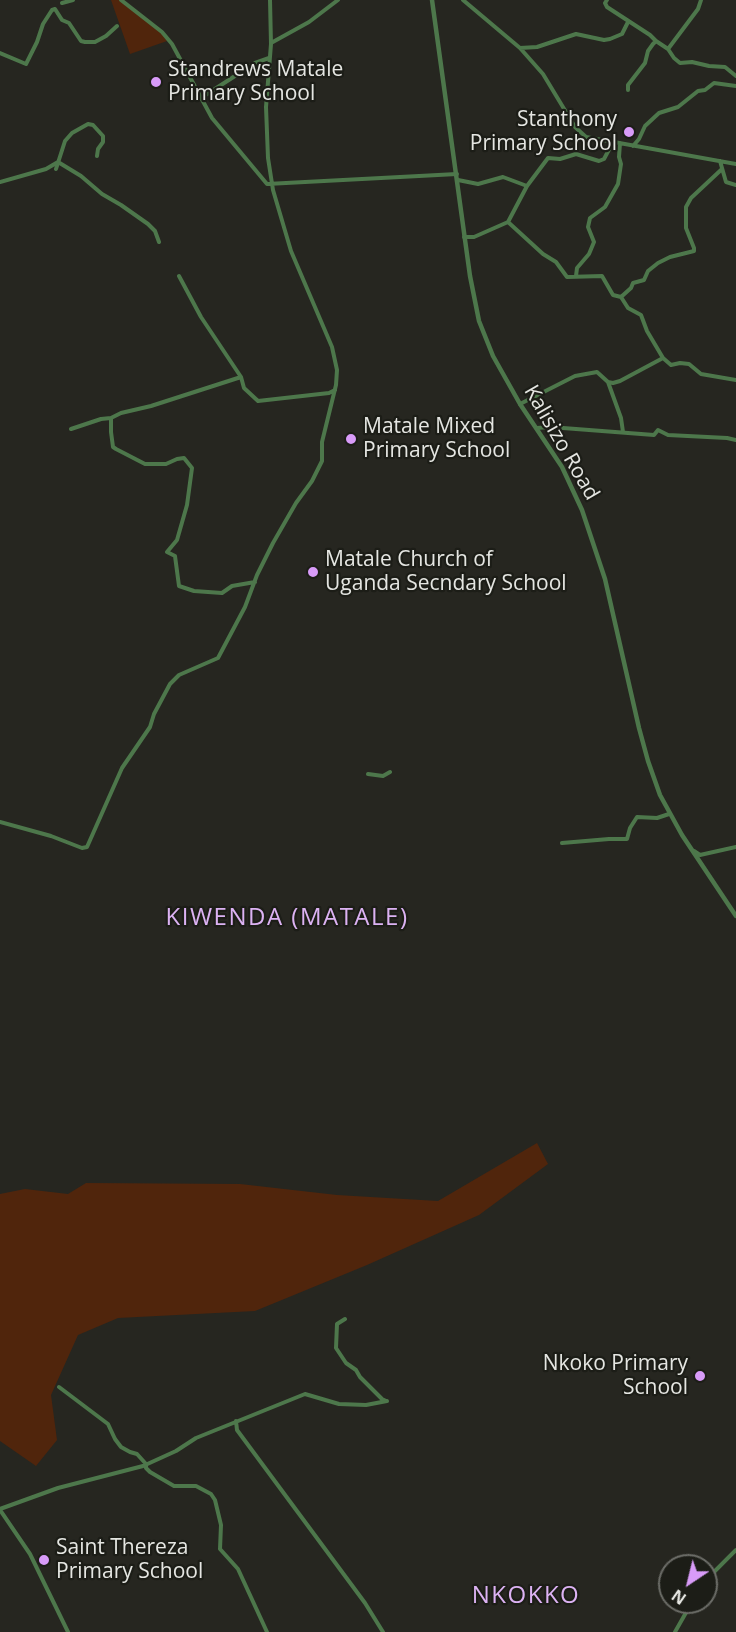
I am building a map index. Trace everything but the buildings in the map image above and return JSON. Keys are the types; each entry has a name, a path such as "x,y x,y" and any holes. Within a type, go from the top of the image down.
{"street":[{"path":"62,3 73,0"},
{"path":"121,0 162,32 172,44 219,128 249,160 267,184 457,177 478,184 503,177 527,186"},
{"path":"0,822 51,836 82,848 87,847 122,768 150,726 170,684 179,675 218,658 245,607 273,543 322,461 322,442 337,370 332,347 291,251 272,184 268,158 266,107 271,44 270,0"},
{"path":"271,44 309,22 339,0"},
{"name":"Kalisizo Road","path":"432,0 464,237 480,325 493,356 520,404 569,481 594,542 607,587 648,761 657,788 669,814 736,916"},
{"path":"463,0 520,48 543,74 582,134 590,139 736,164"},
{"path":"607,0 607,7 650,35 668,49 680,63 692,62 725,67 736,76"},
{"path":"668,49 698,9 700,0"},
{"path":"0,53 26,64 43,24 55,9 62,20 69,23 81,41 95,42 117,26"},
{"path":"520,48 537,47 576,34 604,40 610,39 622,34 628,22"},
{"path":"628,90 630,82 642,68 648,51 656,41"},
{"path":"201,98 255,63 269,58"},
{"path":"633,146 645,126 660,112 678,107 698,91 705,90 714,83 736,86"},
{"path":"56,169 63,145 68,137 88,124 93,125 103,136 97,156"},
{"path":"464,237 474,237 507,222 527,186 548,159 555,160 576,154 599,161 604,159 614,142"},
{"path":"576,276 577,268 589,254 594,242 588,227 590,218 605,207 618,184 621,164 620,143"},
{"path":"720,161 726,182 736,185"},
{"path":"0,182 46,170 58,162"},
{"path":"58,162 147,224 155,231 159,242"},
{"path":"621,297 633,283 644,280 648,271 658,263 670,257 694,251 686,228 686,207 691,198 722,169"},
{"path":"507,222 543,254 556,262 569,278 602,276 613,295 621,297 627,308 641,315 647,332 663,358 671,365 689,364 701,374 736,380"},
{"path":"179,276 201,317 241,377 244,388 258,401 328,393 334,390"},
{"path":"608,382 620,381 663,358"},
{"path":"520,404 575,376 597,372 608,382 621,418 623,432"},
{"path":"71,429 241,377"},
{"path":"111,418 113,447 116,449 145,464 166,464 184,458 192,468 187,506 177,540 167,552 175,556 179,586 194,591 222,593 232,586 256,582"},
{"path":"537,428 654,435 658,430 668,435 736,440"},
{"path":"368,774 383,776 390,772"},
{"path":"562,843 609,838 627,839 630,828 637,817 657,818 669,814"},
{"path":"691,849 700,855 736,847"},
{"path":"69,1632 30,1554 0,1510 36,1495 121,1470 143,1466 196,1438 305,1394 339,1404 366,1405 387,1401 382,1400 356,1370 346,1363 336,1348 337,1324 345,1319"},
{"path":"59,1387 108,1424 121,1447 137,1454 150,1472 174,1486 204,1488 215,1500 221,1525 220,1549 238,1569 267,1632"},
{"path":"236,1421 237,1430 365,1603 383,1632"},
{"path":"718,1568 736,1550"},
{"path":"675,1632 685,1614"}],"shaded area":[{"path":"111,0 119,0 162,33 167,41 130,54"},
{"path":"537,1143 548,1164 479,1215 367,1265 255,1311 118,1318 78,1335 51,1395 57,1440 36,1466 0,1441 0,1194 25,1189 68,1194 86,1183 240,1184 337,1195 438,1201"}],"place":[{"name":"Standrews Matale Primary School","path":"156,82"},
{"name":"Stanthony Primary School","path":"629,132"},
{"name":"Matale Mixed Primary School","path":"351,439"},
{"name":"Matale Church of Uganda Secndary School","path":"313,572"},
{"name":"Nkoko Primary School","path":"700,1376"},
{"name":"Saint Thereza Primary School","path":"44,1560"}],"district":[{"name":"KIWENDA (MATALE)","path":"287,918"},
{"name":"NKOKKO","path":"526,1596"}]}
